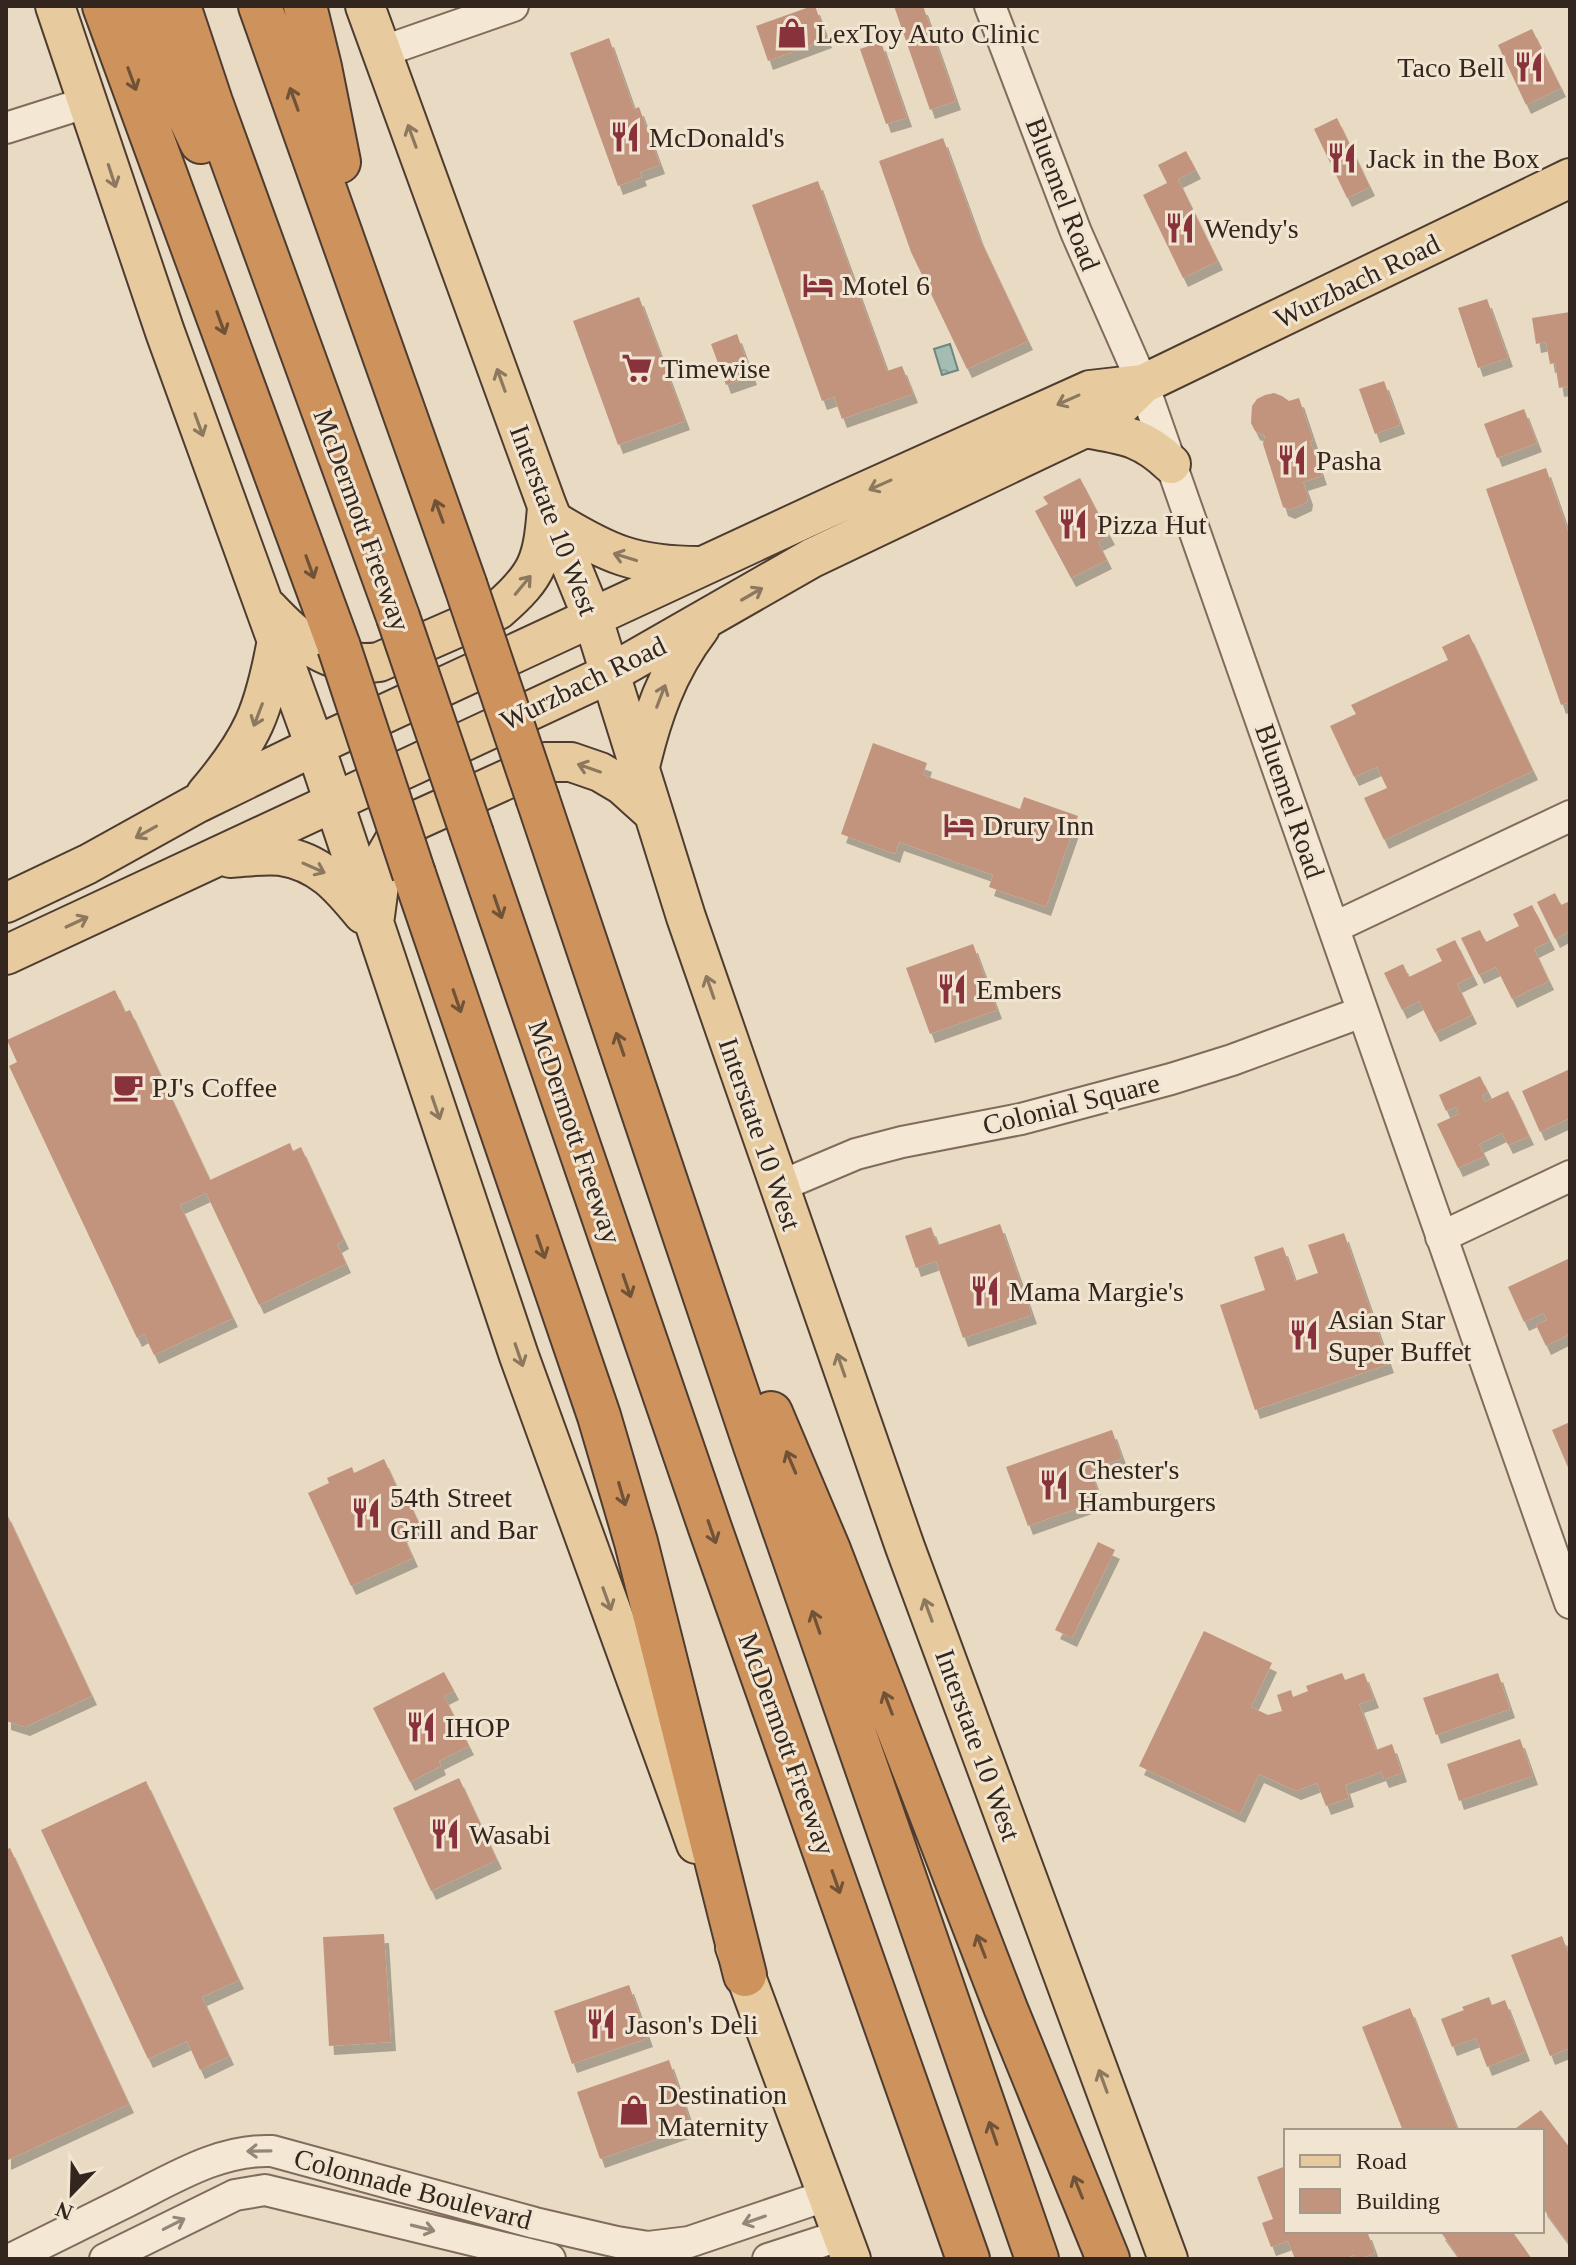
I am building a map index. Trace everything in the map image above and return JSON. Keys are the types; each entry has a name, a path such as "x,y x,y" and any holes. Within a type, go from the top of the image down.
{"highway":[{"path":"104,6 339,647 599,1416 636,1542 745,1975"},
{"path":"137,6 295,332"},
{"name":"McDermott Freeway","path":"179,6 398,617 710,1528 968,2259"},
{"path":"260,6 465,584 755,1446 1037,2259"},
{"path":"305,6 320,67 366,305"},
{"path":"645,1118 829,1550 1006,2009 1108,2259"}],"main road":[{"path":"55,6 146,278 315,746 519,1356 847,2247"},
{"name":"Interstate 10 West","path":"365,6 551,514 593,619 691,932 778,1187 905,1547 1168,2259"},
{"name":"Wurzbach Road","path":"6,955 611,673 812,558 1110,416 1143,384 1570,178"},
{"name":"Wurzbach Road","path":"6,903 315,746 702,566 1090,390 1143,384"},
{"path":"1085,428 1145,442 1171,464"},
{"path":"264,603 284,625 310,646 342,661 360,665 379,662 498,610 534,572 551,514 605,551 671,566 702,566"},
{"path":"639,771 649,730 668,677 705,621"},
{"path":"198,803 239,752 253,729 270,679 277,640"},
{"path":"375,928 381,870 397,836 417,820 545,762 571,762 600,772 622,785 652,812"},
{"path":"210,859 281,856 310,866 328,874 375,928"}],"street":[{"path":"381,52 513,6"},
{"name":"Bluemel Road","path":"990,6 1076,232 1143,384 1441,1237 1560,1541 1570,1603"},
{"path":"6,128 88,102"},
{"path":"1335,927 1570,816"},
{"name":"Colonial Square","path":"778,1187 856,1154 1021,1119 1171,1079 1362,1012"},
{"path":"1441,1237 1570,1176"},
{"name":"Colonnade Boulevard","path":"11,2259 195,2167 252,2150 272,2151 535,2223 648,2247 689,2242 828,2195"},
{"name":"Colonnade Boulevard","path":"105,2259 235,2195 265,2190 550,2259"},
{"path":"768,2259 847,2247"}],"water":[{"path":"950,344 958,370 942,375 934,349"}],"building":[{"name":"LexToy Auto Clinic","path":"815,6 827,39 768,61 756,26"},
{"path":"894,6 923,6 956,101 930,110"},
{"name":"Taco Bell","path":"1532,29 1561,88 1526,105 1498,45"},
{"name":"McDonald's","path":"609,38 634,109 639,107 660,165 640,172 642,177 618,186 570,53"},
{"path":"881,42 907,118 886,124 860,49"},
{"name":"Jack in the Box","path":"1337,118 1370,187 1347,198 1314,129"},
{"name":"Motel 6","path":"943,138 979,237 1028,341 967,369 911,252 879,161"},
{"name":"Wendy's","path":"1186,151 1196,170 1178,179 1218,261 1183,278 1143,195 1167,183 1158,165"},
{"name":"Motel 6","path":"818,181 887,371 902,366 913,394 842,419 834,397 822,401 752,205"},
{"path":"639,297 685,421 618,445 573,321"},
{"path":"1487,299 1508,358 1478,368 1458,308"},
{"path":"1570,312 1570,386 1559,388 1555,363 1550,364 1546,342 1536,344 1532,318"},
{"path":"737,334 752,376 726,385 711,344"},
{"path":"1384,381 1400,425 1375,434 1359,389"},
{"name":"Pasha","path":"1274,393 1289,401 1299,398 1322,476 1303,482 1307,502 1290,510 1283,507 1263,444 1265,436 1255,431 1251,423 1252,406 1257,399"},
{"path":"1524,409 1537,443 1497,458 1484,424"},
{"path":"1546,468 1570,537 1570,702 1561,705 1486,489"},
{"name":"Pizza Hut","path":"1080,478 1110,536 1098,542 1107,560 1071,578 1035,511 1048,504 1043,497"},
{"path":"1469,634 1533,771 1384,840 1364,798 1387,788 1377,767 1354,777 1330,726 1356,714 1351,705 1448,660 1442,647"},
{"name":"Drury Inn","path":"873,743 927,763 923,775 1020,809 1024,797 1078,816 1046,907 989,887 993,875 899,842 895,854 841,834"},
{"path":"1555,893 1561,905 1570,901 1570,931 1555,939 1537,902"},
{"path":"1532,905 1550,941 1534,949 1549,981 1512,999 1496,967 1479,975 1461,938 1480,930 1486,942 1519,926 1513,914"},
{"path":"1455,940 1473,976 1457,984 1472,1015 1435,1033 1419,1001 1402,1010 1384,973 1403,964 1409,977 1442,961 1436,949"},
{"name":"Embers","path":"973,944 997,1010 930,1034 906,968"},
{"path":"115,990 125,1012 130,1010 210,1180 290,1143 293,1151 301,1147 344,1240 337,1244 346,1264 259,1305 206,1193 180,1205 233,1318 154,1355 144,1334 137,1338 9,1066 17,1062 7,1040"},
{"path":"1570,1069 1570,1118 1540,1132 1522,1091"},
{"path":"1480,1076 1488,1092 1482,1095 1485,1102 1508,1091 1529,1136 1508,1145 1502,1133 1479,1144 1485,1156 1458,1168 1437,1124 1459,1114 1456,1107 1446,1111 1439,1095"},
{"name":"Mama Margie's","path":"1000,1224 1032,1315 963,1338 936,1261 916,1268 905,1236 931,1227 938,1245"},
{"name":"Asian Star Super Buffet","path":"1344,1233 1389,1364 1255,1410 1220,1305 1265,1290 1254,1257 1283,1247 1295,1281 1318,1273 1308,1245"},
{"path":"1570,1258 1570,1334 1546,1346 1536,1325 1547,1320 1544,1313 1524,1322 1508,1287"},
{"path":"1570,1422 1570,1472 1552,1430"},
{"name":"Chester's Hamburgers","path":"1112,1430 1122,1458 1090,1470 1101,1500 1028,1526 1006,1467"},
{"name":"54th Street Grill and Bar","path":"384,1459 403,1501 408,1500 420,1525 402,1533 413,1558 351,1586 308,1493 329,1483 327,1478 352,1467 354,1473"},
{"path":"6,1512 92,1696 25,1727 6,1721"},
{"path":"1098,1542 1115,1550 1072,1638 1055,1630"},
{"path":"1204,1631 1272,1663 1251,1707 1268,1715 1282,1711 1277,1695 1291,1690 1293,1697 1308,1691 1306,1686 1342,1673 1345,1680 1364,1673 1374,1699 1359,1704 1376,1750 1392,1744 1402,1773 1384,1779 1381,1772 1345,1785 1349,1798 1326,1806 1317,1783 1296,1791 1259,1774 1240,1814 1139,1766"},
{"name":"IHOP","path":"444,1672 454,1691 444,1696 469,1746 439,1761 441,1766 410,1782 373,1708"},
{"path":"1498,1673 1510,1709 1436,1735 1423,1698"},
{"path":"1520,1739 1533,1776 1459,1801 1447,1764"},
{"name":"Wasabi","path":"459,1778 497,1860 431,1891 393,1808"},
{"path":"146,1781 239,1980 202,1997 229,2056 200,2070 187,2041 148,2059 41,1830"},
{"path":"10,1848 129,2104 6,2161 6,1850"},
{"path":"384,1934 391,2042 329,2046 323,1937"},
{"path":"1562,1936 1570,1957 1570,2048 1550,2056 1511,1955"},
{"name":"Jason's Deli","path":"629,1985 648,2038 572,2064 554,2011"},
{"path":"1489,1997 1492,2005 1505,2000 1525,2052 1487,2067 1476,2038 1452,2047 1441,2019"},
{"path":"1410,2008 1457,2129 1402,2129 1362,2027"},
{"name":"Destination Maternity","path":"669,2060 692,2127 600,2159 577,2092"},
{"path":"1541,2110 1570,2148 1570,2245 1544,2210 1544,2129 1515,2129"},
{"path":"1284,2167 1284,2233 1368,2233 1375,2253 1359,2259 1354,2255 1344,2259 1295,2259 1288,2241 1271,2247 1262,2223 1273,2219 1257,2177"},
{"path":"1441,2233 1513,2233 1532,2259 1460,2259"}],"place":[{"name":"LexToy Auto Clinic","path":"792,33"},
{"name":"Taco Bell","path":"1529,67"},
{"name":"McDonald's","path":"625,137"},
{"name":"Jack in the Box","path":"1342,158"},
{"name":"Wendy's","path":"1180,228"},
{"name":"Motel 6","path":"818,285"},
{"name":"Timewise","path":"637,368"},
{"name":"Pasha","path":"1292,460"},
{"name":"Pizza Hut","path":"1073,524"},
{"name":"Drury Inn","path":"959,825"},
{"name":"Embers","path":"952,989"},
{"name":"PJ's Coffee","path":"128,1087"},
{"name":"Mama Margie's","path":"985,1291"},
{"name":"Asian Star Super Buffet","path":"1304,1335"},
{"name":"Chester's Hamburgers","path":"1054,1485"},
{"name":"54th Street Grill and Bar","path":"366,1513"},
{"name":"IHOP","path":"421,1727"},
{"name":"Wasabi","path":"445,1834"},
{"name":"Jason's Deli","path":"601,2024"},
{"name":"Destination Maternity","path":"634,2110"}]}
